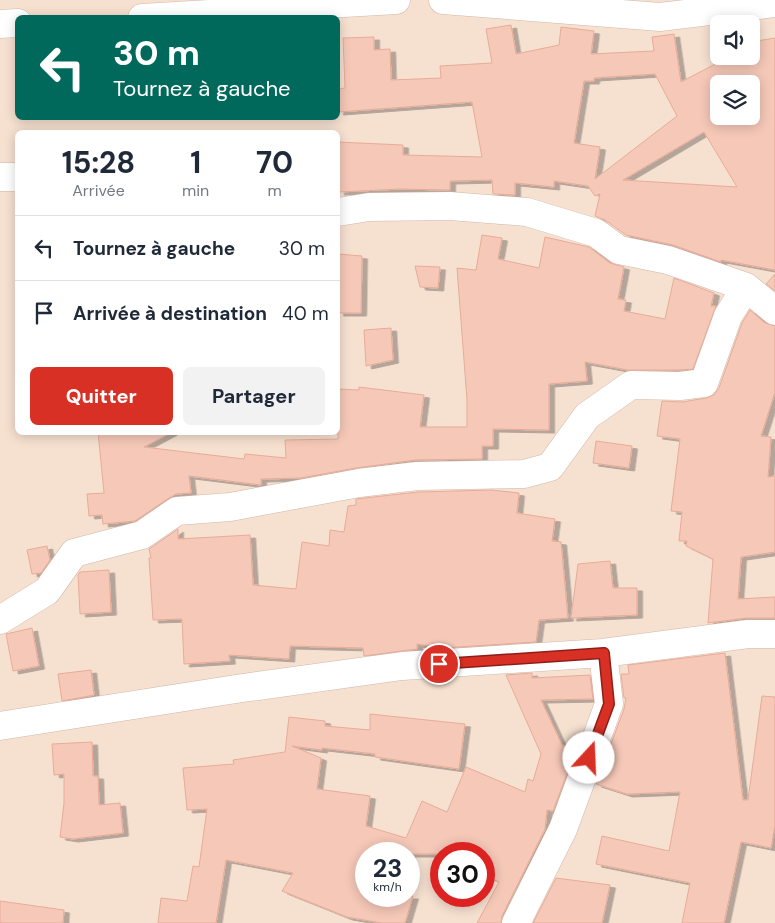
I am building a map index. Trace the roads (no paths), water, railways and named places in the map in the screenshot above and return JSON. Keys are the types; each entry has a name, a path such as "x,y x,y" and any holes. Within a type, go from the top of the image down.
{"street":[{"path":"167,15 242,6 292,6 396,0"},
{"path":"443,0 660,17 774,2"},
{"path":"0,24 15,23"},
{"path":"0,177 15,177"},
{"path":"340,212 369,206 450,206 527,212 596,233 620,250 668,260 746,287 775,310"},
{"path":"0,620 47,591 74,553 142,535 177,511 230,507 359,483 417,476 524,474 550,468 587,416 632,385 680,386 704,383 728,316 746,287"},
{"path":"0,726 236,689 402,666 604,653 748,634 775,634"},
{"path":"516,923 563,829 609,704 604,653"}]}
